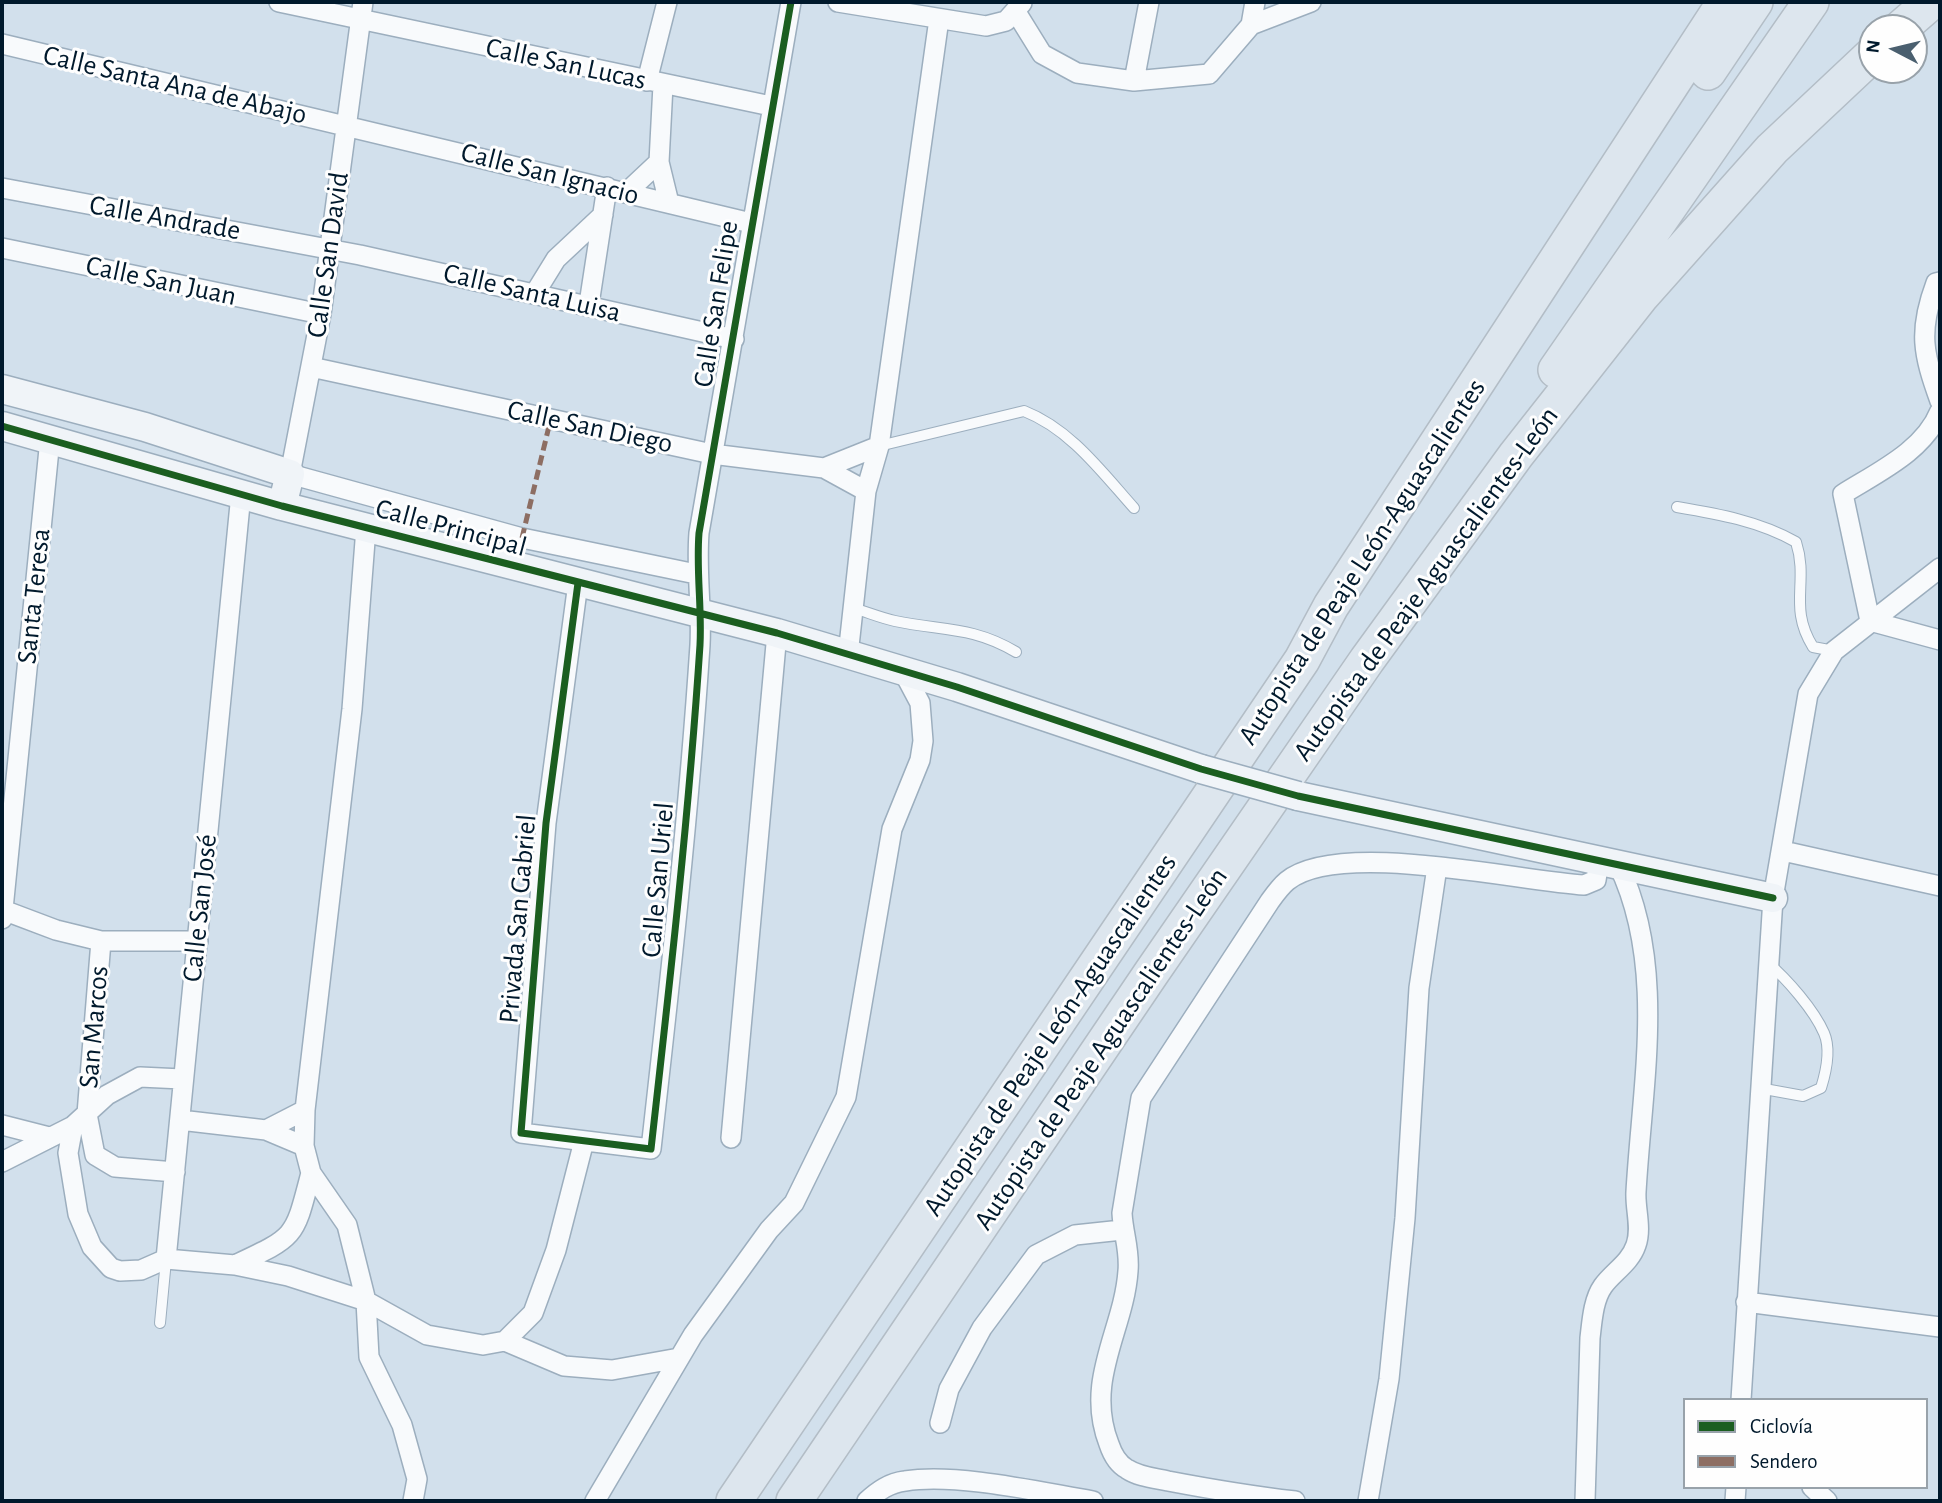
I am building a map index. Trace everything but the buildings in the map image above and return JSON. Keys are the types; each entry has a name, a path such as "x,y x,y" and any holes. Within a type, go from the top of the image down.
{"highway":[{"name":"Autopista de Peaje León-Aguascalientes","path":"734,1501 1302,660 1338,595 1725,2"},
{"path":"1302,660 1317,646 1339,615 1755,2"},
{"path":"1367,660 1399,606 1502,450 1811,2"},
{"path":"1917,14 1931,2"},
{"name":"Autopista de Peaje Aguascalientes-León","path":"794,1501 1367,660 1516,455 1643,295 1772,149 1858,68"}],"street":[{"name":"Calle San Lucas","path":"279,2 362,10 655,83 771,106"},
{"path":"667,2 655,83 659,162 669,202"},
{"name":"Calle San Felipe","path":"700,614 696,574 712,454 791,2"},
{"path":"838,2 906,8 939,19 986,26 1006,21 1020,7 1042,54 1077,73 1133,81 1209,74 1251,25 1311,2"},
{"path":"1133,81 1149,2"},
{"path":"1251,25 1255,2"},
{"name":"Calle San David","path":"282,506 321,314 362,10"},
{"path":"848,655 866,491 879,446 939,19"},
{"name":"Calle Santa Ana de Abajo","path":"2,44 348,125"},
{"name":"Calle San Ignacio","path":"348,125 751,223"},
{"path":"627,192 659,162"},
{"path":"589,304 607,187"},
{"name":"Calle Andrade","path":"2,188 329,248"},
{"path":"534,293 556,259 603,215"},
{"name":"Calle San Juan","path":"2,247 321,314"},
{"name":"Calle Santa Luisa","path":"329,248 589,304 734,339"},
{"path":"1940,282 1936,283 1924,321 1923,351 1940,401"},
{"name":"Calle San Diego","path":"311,367 712,454 824,468 866,491"},
{"path":"2,389 145,427 290,474 522,538 696,574"},
{"path":"1870,621 1843,494 1917,445 1934,428 1940,411"},
{"name":"Calle Principal","path":"2,426 282,506 777,633 897,669 1201,769 1298,796 1773,898"},
{"name":"Santa Teresa","path":"2,919 50,439"},
{"path":"824,468 879,446"},
{"name":"Calle San José","path":"166,1259 241,494"},
{"path":"366,528 352,709 305,1110 304,1146 311,1173 347,1225 366,1301 369,1357 401,1425 416,1479 413,1501"},
{"path":"1741,1398 1773,898 1808,694 1835,652 1870,621 1940,568"},
{"name":"Privada San Gabriel","path":"578,583 546,823 520,1133 584,1141"},
{"name":"Calle San Uriel","path":"584,1141 651,1149 679,881 700,614"},
{"path":"1870,621 1940,640"},
{"path":"732,1138 777,633"},
{"path":"595,1501 679,1358 769,1230 794,1203 846,1097 892,829 920,760 923,741 920,704 897,669"},
{"path":"1783,851 1940,886"},
{"path":"1295,1501 1207,1495 1137,1474 1124,1468 1112,1454 1105,1435 1101,1404 1103,1371 1128,1273 1129,1250 1122,1230 1122,1213 1141,1098 1270,901 1288,880 1331,865 1360,863 1437,867 1584,885 1596,880 1608,863 1636,906 1642,934 1646,1042 1636,1193 1639,1234 1631,1256 1601,1288 1594,1311 1590,1338 1585,1501"},
{"path":"1368,1501 1389,1379 1405,1219 1419,988 1437,867"},
{"path":"2,910 67,933 101,941 198,941"},
{"name":"San Marcos","path":"80,1120 101,941"},
{"path":"2,1162 80,1120 107,1094 140,1077 182,1079"},
{"path":"266,1130 305,1110"},
{"path":"80,1120 68,1153 73,1192 92,1247 102,1260 120,1271 141,1270 166,1259 235,1265 288,1276 366,1301 427,1335 483,1345 505,1341 564,1366 612,1370 679,1358"},
{"path":"80,1120 95,1155 115,1167 175,1172"},
{"path":"180,1120 266,1130 304,1146"},
{"path":"2,1125 49,1137"},
{"path":"505,1341 533,1314 556,1250 584,1141"},
{"path":"235,1265 282,1243 297,1225 311,1173"},
{"path":"940,1423 949,1389 982,1328 1036,1255 1075,1235 1122,1230"},
{"path":"1746,1302 1940,1327"},
{"path":"867,1501 881,1489 892,1485 929,1480 955,1481 1093,1501"},
{"path":"1814,1489 1827,1501"}],"lane":[{"path":"879,446 1024,411 1040,417 1082,449 1133,508"},
{"path":"1677,507 1727,516 1779,532 1796,542 1801,558 1798,612 1802,629 1813,647 1835,652"},
{"path":"853,608 895,621 943,626 990,637 1016,652"},
{"path":"1759,1088 1803,1096 1821,1088 1827,1069 1825,1034 1786,978 1768,963"},
{"name":"Calle San José","path":"160,1323 166,1259"}],"marked path":[{"path":"522,538 551,418"}],"cycle path":[{"path":"578,583 546,823 521,1133 651,1149 696,708 700,631 699,533 791,2"},
{"path":"2,426 282,506 777,633 957,687 1201,769 1298,796 1773,898"}]}
